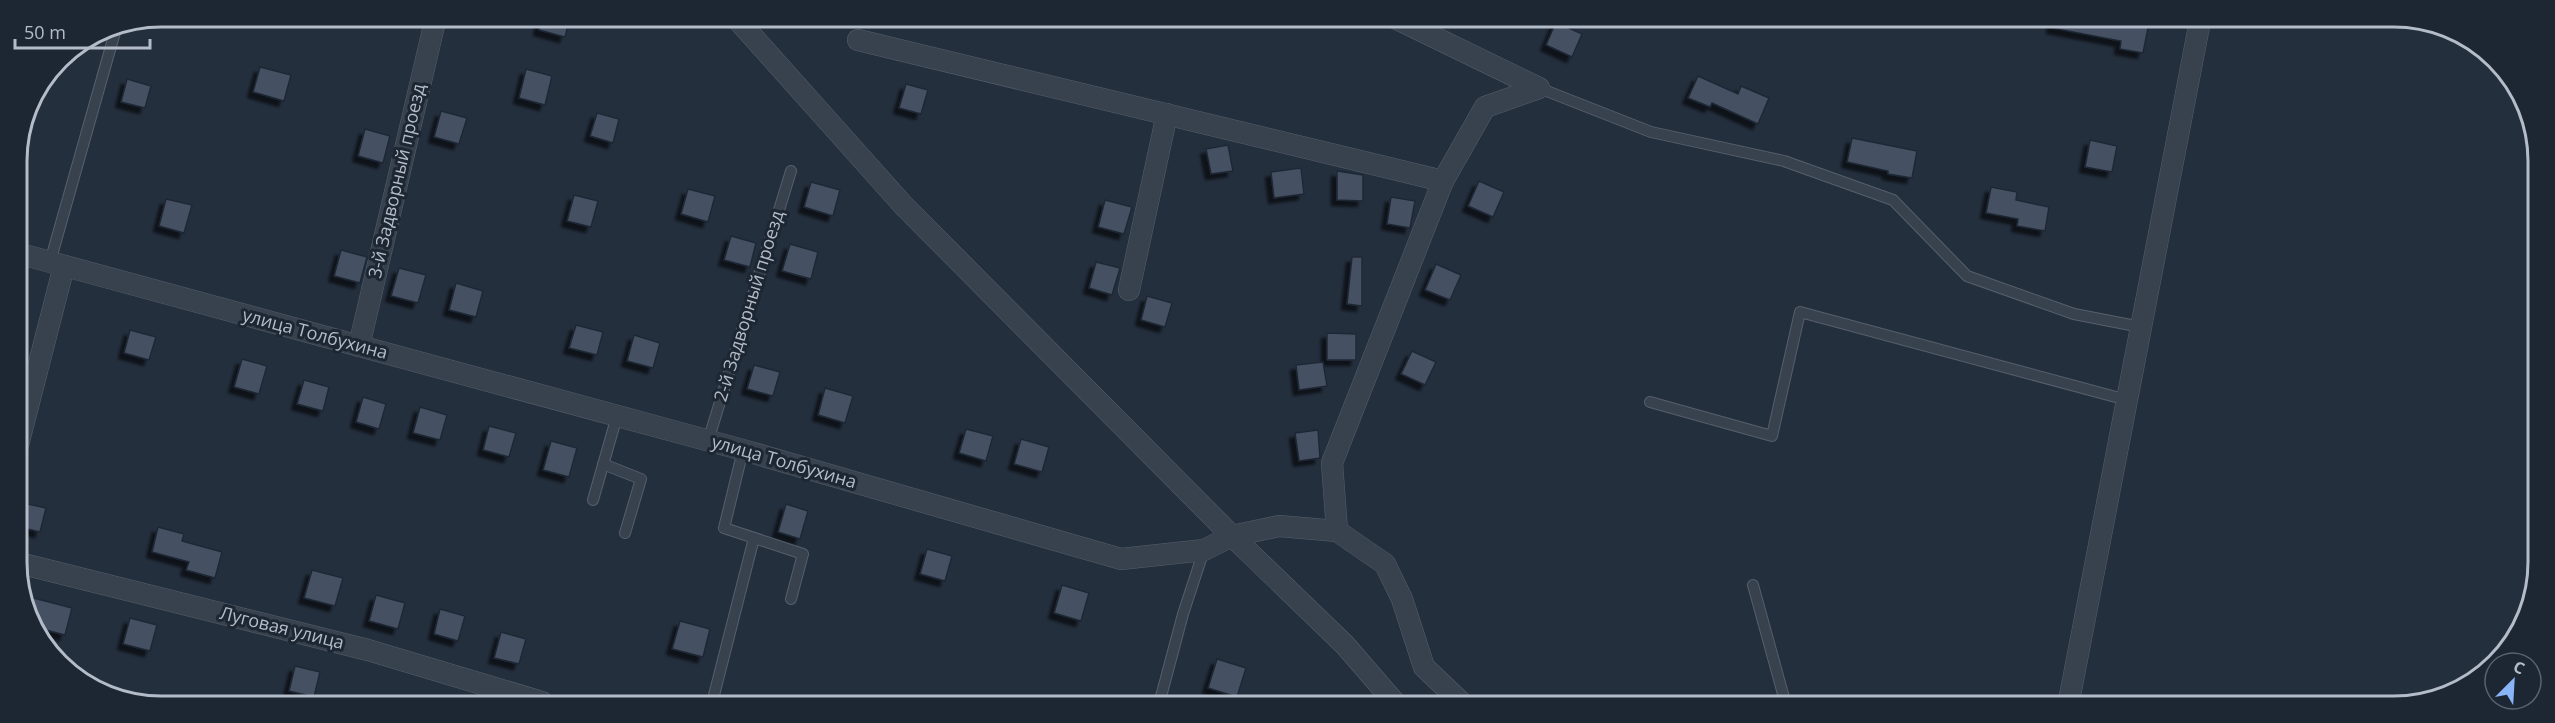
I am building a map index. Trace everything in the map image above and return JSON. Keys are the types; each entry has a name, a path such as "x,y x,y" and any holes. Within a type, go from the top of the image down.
{"street":[{"name":"3-й Задворный проезд","path":"359,346 434,27"},
{"path":"744,27 904,206 1232,536 1345,645 1389,696"},
{"path":"1413,27 1539,88"},
{"path":"2070,696 2141,327 2193,27"},
{"path":"858,40 1443,181"},
{"path":"1336,531 1332,463 1443,181 1485,107 1539,88"},
{"path":"1130,290 1167,114"},
{"name":"улица Толбухина","path":"27,256 743,450 1121,559 1204,550 1232,536 1279,525 1336,531 1385,564 1402,599 1424,667 1455,696"},
{"path":"27,403 57,264"},
{"name":"Луговая улица","path":"27,564 368,650 522,696"}],"lane":[{"path":"57,264 114,36"},
{"path":"1539,88 1651,132 1784,160 1893,200 1967,276 2074,314 2141,327"},
{"name":"2-й Задворный проезд","path":"708,441 791,171"},
{"path":"1650,402 1772,436 1800,312 2127,400"},
{"path":"593,500 617,416"},
{"path":"743,450 724,528 803,554 791,599"},
{"path":"603,464 641,479 625,533"},
{"path":"714,696 754,538"},
{"path":"1161,696 1183,614 1204,550"},
{"path":"1753,585 1784,696"}],"building":[{"path":"540,27 568,27 565,37 539,30"},
{"path":"1554,27 1567,27 1582,34 1572,57 1546,45"},
{"path":"2148,27 2143,53 2120,49 2121,41 2052,28"},
{"path":"260,67 291,75 284,101 253,92"},
{"path":"526,69 552,76 545,105 519,98"},
{"path":"1698,76 1738,94 1741,86 1769,98 1758,124 1712,103 1710,107 1688,98"},
{"path":"127,79 151,86 145,108 121,102"},
{"path":"906,84 928,90 921,114 899,108"},
{"path":"441,111 467,118 459,144 434,137"},
{"path":"597,113 619,119 613,143 590,136"},
{"path":"365,129 390,136 383,163 358,156"},
{"path":"1852,138 1917,151 1912,178 1888,174 1888,171 1847,162"},
{"path":"2090,140 2117,146 2112,172 2085,167"},
{"path":"1228,145 1233,171 1211,174 1206,149"},
{"path":"1301,168 1304,194 1274,198 1271,172"},
{"path":"1337,171 1363,175 1363,201 1337,200"},
{"path":"1479,181 1504,192 1493,217 1468,206"},
{"path":"811,182 840,190 833,216 804,207"},
{"path":"1991,187 2017,192 2016,200 2049,207 2045,231 2017,226 2018,219 1986,213"},
{"path":"688,189 715,196 708,222 681,214"},
{"path":"574,195 598,201 591,227 567,221"},
{"path":"1391,197 1415,201 1410,228 1387,224"},
{"path":"166,199 192,205 184,233 159,226"},
{"path":"1105,200 1132,207 1124,234 1098,227"},
{"path":"731,236 756,243 750,267 724,260"},
{"path":"790,244 818,252 811,279 782,271"},
{"path":"341,250 367,257 360,283 334,276"},
{"path":"1352,257 1362,257 1362,306 1347,304"},
{"path":"1096,262 1120,268 1112,295 1089,288"},
{"path":"1436,264 1461,275 1450,300 1425,290"},
{"path":"399,268 426,275 418,303 391,296"},
{"path":"456,283 483,291 476,317 449,310"},
{"path":"1147,296 1172,303 1165,327 1141,320"},
{"path":"576,325 603,332 597,355 569,348"},
{"path":"130,330 156,337 149,360 124,353"},
{"path":"1327,333 1356,334 1356,360 1327,360"},
{"path":"634,335 660,343 653,368 627,361"},
{"path":"1412,351 1436,362 1425,385 1401,374"},
{"path":"242,359 267,366 259,394 234,387"},
{"path":"1323,362 1327,386 1299,390 1296,365"},
{"path":"754,365 780,372 773,396 747,389"},
{"path":"304,380 329,387 323,411 297,404"},
{"path":"825,388 853,396 845,423 818,415"},
{"path":"363,397 386,404 379,429 356,422"},
{"path":"420,407 447,415 440,440 413,433"},
{"path":"489,426 516,433 509,457 483,450"},
{"path":"966,429 993,436 986,461 959,453"},
{"path":"1318,430 1320,458 1299,461 1295,433"},
{"path":"1021,439 1049,447 1042,472 1014,464"},
{"path":"551,441 577,448 569,477 543,470"},
{"path":"27,504 46,508 40,532 27,529"},
{"path":"786,504 808,511 800,539 778,532"},
{"path":"158,527 184,534 182,541 222,552 215,578 186,570 189,562 152,552"},
{"path":"927,549 952,556 945,581 920,574"},
{"path":"312,570 343,578 335,606 304,598"},
{"path":"1062,585 1089,593 1081,621 1054,613"},
{"path":"376,595 405,603 398,629 369,621"},
{"path":"32,598 72,608 65,635 46,630"},
{"path":"440,609 465,616 458,641 434,634"},
{"path":"130,618 157,625 150,651 123,644"},
{"path":"680,621 710,629 703,657 672,649"},
{"path":"501,632 526,639 519,664 494,658"},
{"path":"1217,659 1246,668 1237,696 1208,688"},
{"path":"295,666 320,672 314,696 289,691"}]}
